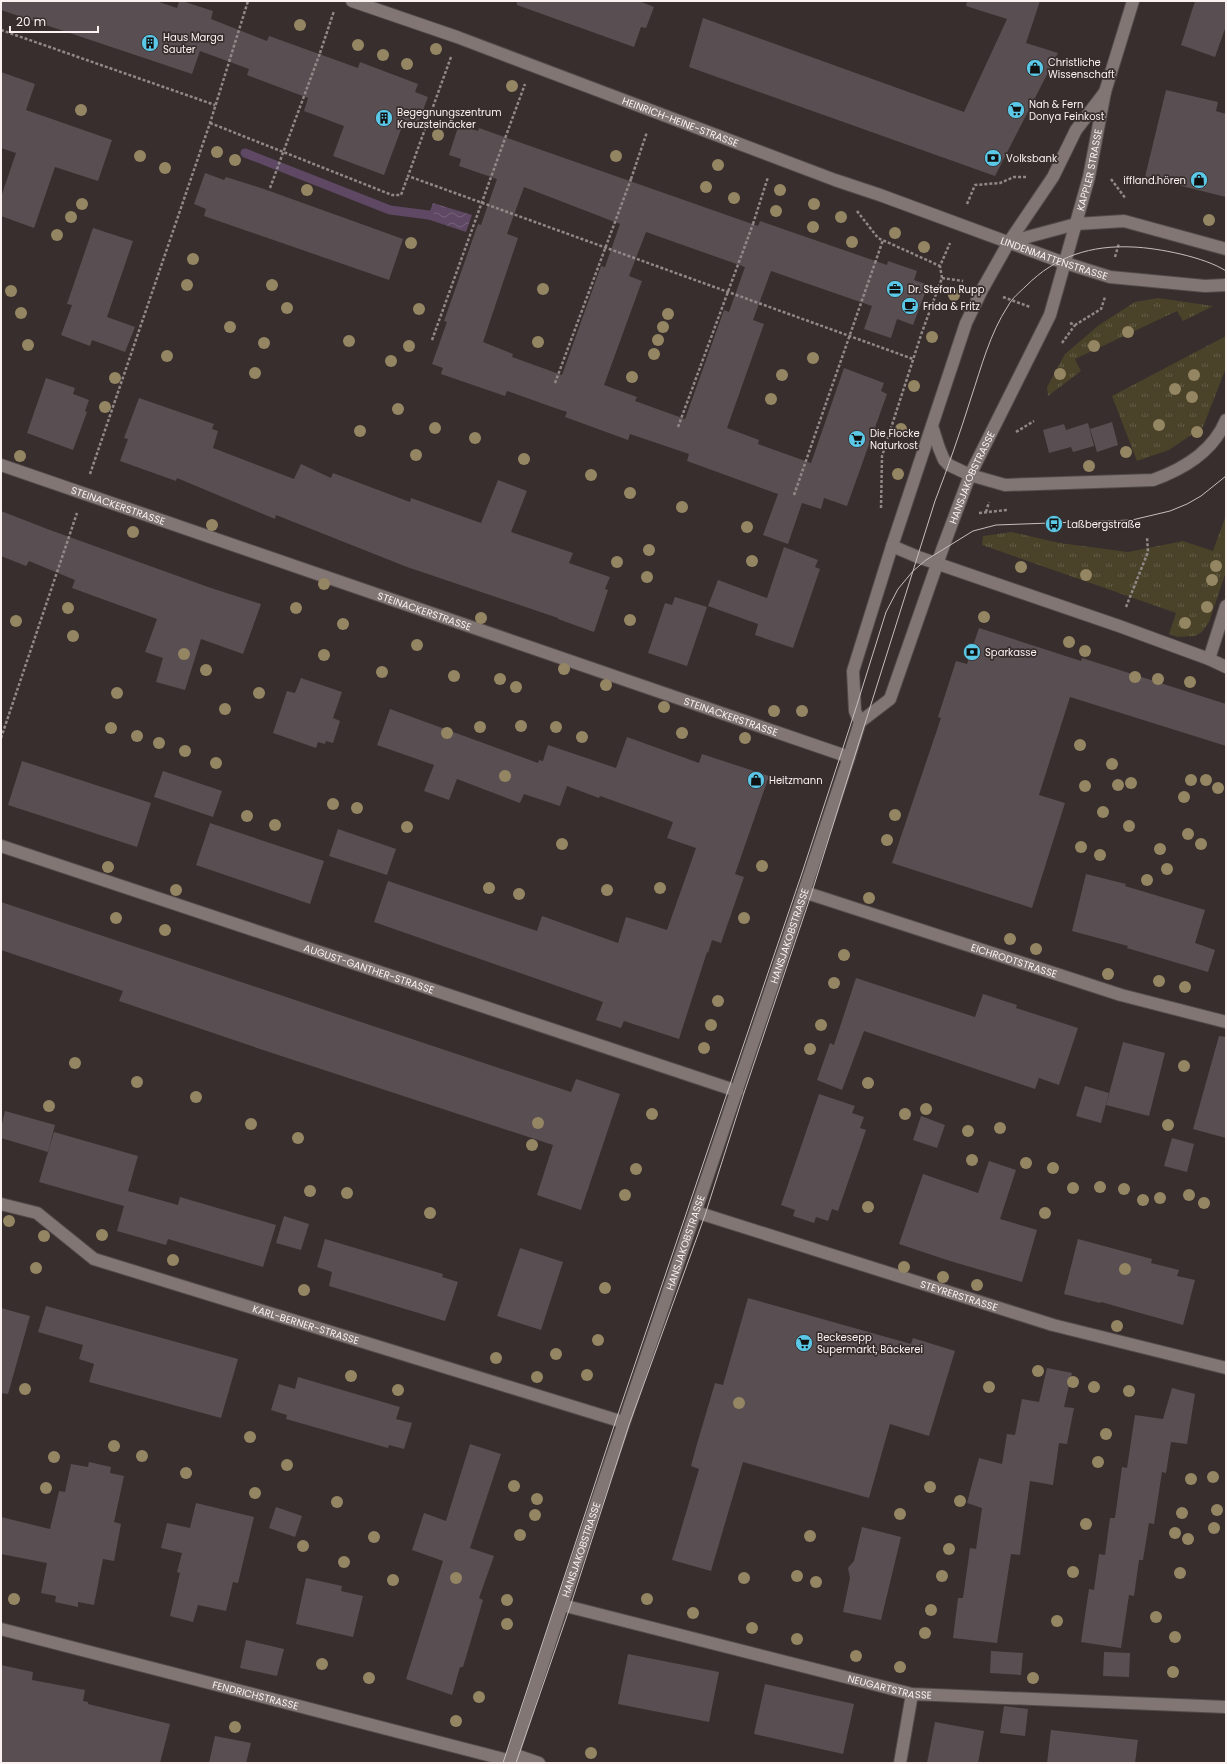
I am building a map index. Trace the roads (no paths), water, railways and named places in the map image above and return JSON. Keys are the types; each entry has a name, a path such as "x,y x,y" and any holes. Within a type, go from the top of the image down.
{"street":[{"name":"HEINRICH-HEINE-STRASSE","path":"352,1 457,37 835,180 1009,242"},
{"name":"KAPPLER STRASSE","path":"1076,224 1089,177 1105,92 1133,1"},
{"name":"KAPPLER STRASSE","path":"1009,242 1053,177 1076,130 1105,92"},
{"name":"LINDENMATTENSTRASSE","path":"1009,242 1076,224 1124,221 1226,249"},
{"name":"HANSJAKOBSTRASSE","path":"511,1759 860,722 890,699 937,563 970,475 1050,315 1076,224"},
{"name":"LINDENMATTENSTRASSE","path":"1009,242 1110,277 1205,286 1226,284"},
{"path":"860,722 855,711 853,671 892,546 966,323 983,288 1009,242"},
{"path":"932,426 944,460 949,465 970,475 1005,486 1153,480 1172,473 1190,463 1203,453 1214,441 1226,420"},
{"name":"STEINACKERSTRASSE","path":"1,465 849,757"},
{"path":"892,546 1119,626 1226,667"},
{"path":"1208,659 1226,606"},
{"name":"AUGUST-GANTHER-STRASSE","path":"1,846 737,1091"},
{"name":"EICHRODTSTRASSE","path":"804,892 1121,996 1226,1022"},
{"name":"KARL-BERNER-STRASSE","path":"1,1204 37,1213 94,1259 624,1422"},
{"name":"STEYRERSTRASSE","path":"696,1212 1053,1325 1226,1368"},
{"name":"NEUGARTSTRASSE","path":"562,1604 912,1694 1226,1707"},
{"name":"FENDRICHSTRASSE","path":"1,1629 511,1759 538,1763"},
{"path":"900,1763 912,1694"}],"water":[{"path":"433,203 472,215 466,232 427,219"}],"waterway":[{"path":"245,153 390,210 429,215"}],"tram line":[{"path":"516,1763 570,1607 629,1425 705,1215 744,1093 811,895 935,501 986,351 996,328 1012,300 1037,276 1049,267 1075,254 1103,248 1118,247 1155,249 1206,261 1226,271"},
{"path":"503,1763 616,1420 802,873 886,612 898,589 913,571 926,560 973,531 996,525 1132,520 1170,511 1187,504 1201,496 1226,476"}],"place":[{"name":"Haus Marga Sauter","path":"150,43"},
{"name":"Christliche Wissenschaft","path":"1035,68"},
{"name":"Nah & Fern Donya Feinkost","path":"1016,110"},
{"name":"Begegnungszentrum Kreuzsteinäcker","path":"384,118"},
{"name":"Volksbank","path":"993,158"},
{"name":"iffland.hören","path":"1199,180"},
{"name":"Dr. Stefan Rupp","path":"895,289"},
{"name":"Frida & Fritz","path":"910,306"},
{"name":"Die Flocke Naturkost","path":"857,439"},
{"name":"Laßbergstraße","path":"1054,524"},
{"name":"Sparkasse","path":"972,652"},
{"name":"Heitzmann","path":"756,780"},
{"name":"Beckesepp Supermarkt, Bäckerei","path":"804,1343"}]}
